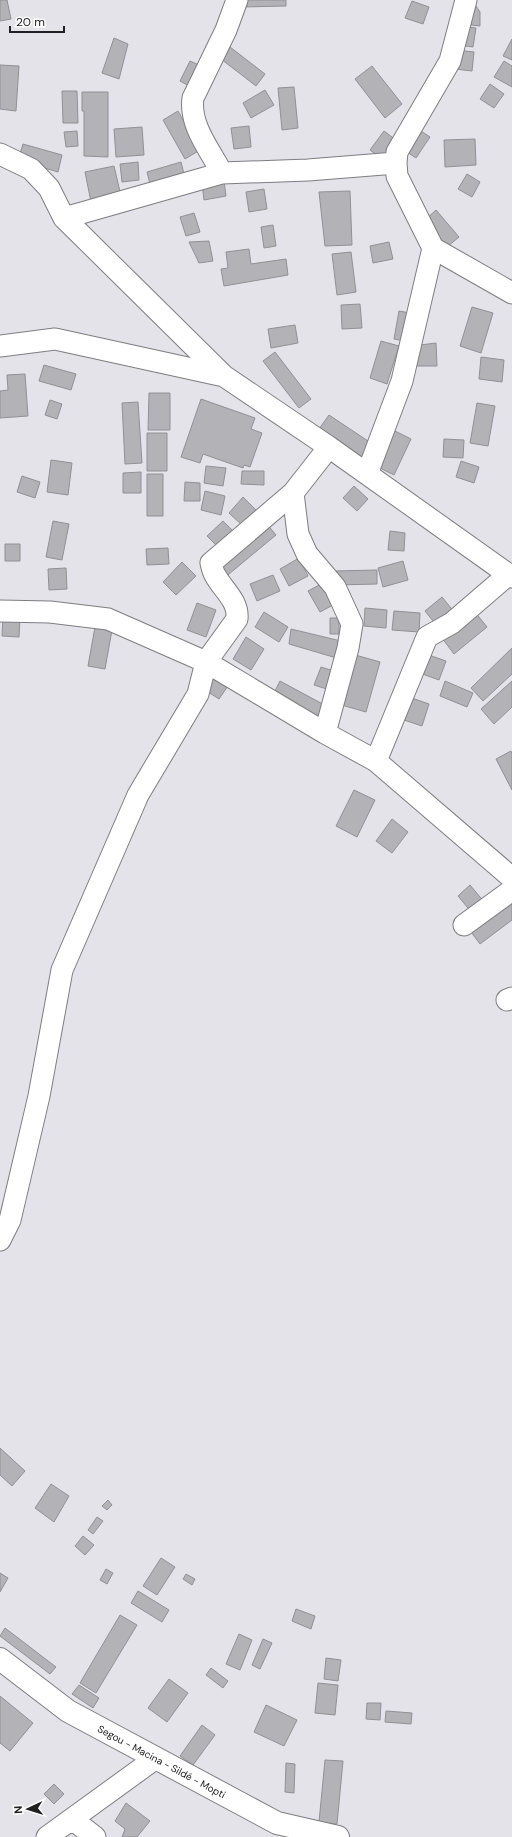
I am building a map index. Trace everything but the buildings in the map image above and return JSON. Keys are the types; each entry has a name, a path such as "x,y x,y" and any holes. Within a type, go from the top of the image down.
{"main road":[{"name":"Segou - Macina - Sildé - Mopti","path":"0,1659 68,1711 277,1823 338,1837"}],"street":[{"path":"222,173 195,122 191,109 193,98 226,30 237,0"},
{"path":"466,0 450,61 398,152 396,163 397,176 433,248 512,293"},
{"path":"0,154 31,170 49,188 64,218 224,376 329,447 510,575 452,623 427,637 376,761"},
{"path":"64,218 222,173 308,170 396,163"},
{"path":"367,474 402,381 433,248"},
{"path":"0,346 55,339 224,376"},
{"path":"0,1240 10,1220 39,1096 62,970 138,795 198,694 206,662 237,619 238,611 236,605 215,574 211,563 293,493 329,447"},
{"path":"293,493 298,534 307,554 335,587 352,624 348,648 325,733"},
{"path":"0,611 50,612 108,618 206,662 325,733 376,761 512,878"},
{"path":"464,925 512,890"},
{"path":"47,1837 156,1758"},
{"path":"72,1819 95,1837"}]}
